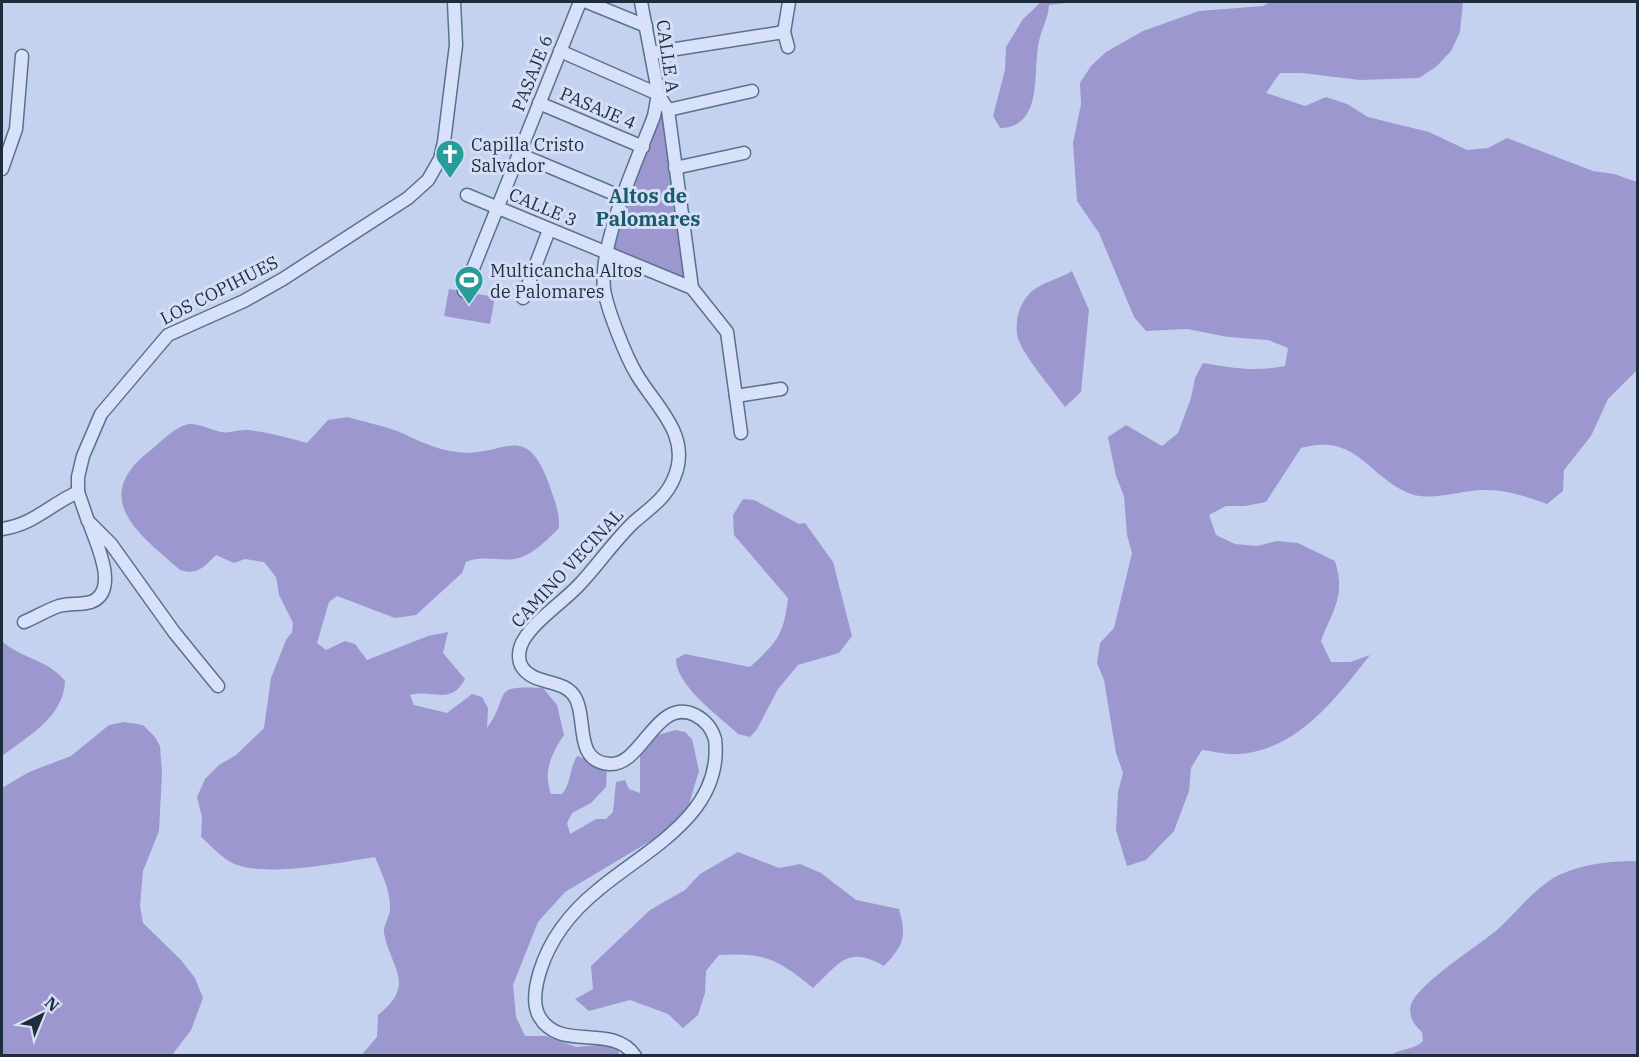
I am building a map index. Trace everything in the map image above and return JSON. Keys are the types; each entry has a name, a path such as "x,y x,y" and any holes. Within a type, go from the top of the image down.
{"street":[{"name":"LOS COPIHUES","path":"218,686 174,632 111,543 88,521 78,492 80,468 96,424 168,335 244,301 283,279 408,198 428,180 440,159 446,133 456,45 454,2"},
{"name":"PASAJE 6","path":"464,291 580,2"},
{"path":"587,2 646,26"},
{"name":"CALLE A","path":"606,252 654,116 658,94 641,2"},
{"path":"788,46 784,32 789,2"},
{"path":"651,53 784,32"},
{"path":"560,51 658,94 668,110 692,288"},
{"path":"2,169 16,129 22,56"},
{"path":"668,110 752,91"},
{"name":"PASAJE 4","path":"539,104 643,147"},
{"path":"675,168 744,153"},
{"path":"519,154 624,198"},
{"name":"CALLE 3","path":"467,195 692,288 727,332 741,433"},
{"path":"524,298 549,230"},
{"name":"CAMINO VECINAL","path":"606,252 604,281 606,298 636,374 674,428 678,443 677,468 664,495 626,531 578,587 528,633 521,644 519,658 524,669 532,676 565,687 573,694 578,706 583,743 593,757 605,763 615,763 626,758 662,720 676,712 691,713 702,719 711,729 715,739 711,779 693,813 676,831 598,890 573,914 548,951 539,975 536,1007 546,1024 566,1035 613,1039 626,1046 635,1056"},
{"path":"736,396 781,389"},
{"path":"2,529 28,523 54,504 78,492"},
{"path":"24,622 60,606 92,601 102,590 104,567 88,521"}],"shaded area":[{"path":"1039,2 1074,2 1049,5 1039,41 1034,95 1030,107 1024,118 1014,125 1000,128 993,116 1005,70 1006,47 1023,19"},
{"path":"1270,2 1463,2 1460,32 1451,51 1437,66 1419,78 1360,80 1302,73 1280,73 1266,93 1305,106 1326,97 1347,104 1368,117 1429,132 1467,150 1488,148 1507,138 1593,171 1614,174 1637,182 1637,370 1608,399 1591,436 1564,470 1563,491 1547,504 1516,494 1492,490 1434,496 1414,495 1392,484 1347,450 1319,445 1301,448 1266,502 1245,506 1226,506 1209,515 1216,535 1235,544 1257,546 1277,541 1298,543 1335,561 1339,593 1321,641 1331,662 1350,662 1370,655 1344,688 1314,719 1279,743 1259,751 1238,754 1202,750 1191,768 1189,791 1174,831 1146,860 1127,866 1116,830 1118,792 1123,773 1116,753 1104,680 1097,663 1100,643 1114,628 1132,553 1127,535 1124,496 1116,476 1108,437 1126,425 1162,446 1178,433 1191,398 1195,378 1203,363 1234,368 1274,368 1285,366 1288,348 1268,340 1228,337 1187,329 1146,331 1134,317 1099,233 1077,201 1073,143 1081,104 1080,83 1091,66 1106,52 1143,31 1199,11 1263,6"},
{"path":"655,88 662,104 689,284 605,247"},
{"path":"1072,271 1089,310 1081,392 1065,407 1022,348 1017,334 1017,318 1023,303 1032,291"},
{"name":"Multicancha Altos de Palomares","path":"449,289 495,297 490,324 444,316"},
{"path":"348,417 391,429 449,451 473,452 512,445 522,446 531,452 540,464 559,516 559,528 527,555 515,559 478,559 466,562 462,573 416,615 395,618 337,596 329,602 317,643 326,650 345,641 355,644 367,660 428,636 448,632 443,653 465,679 460,687 448,694 410,695 414,705 447,713 472,694 482,697 488,708 487,728 508,690 526,687 543,688 557,705 564,735 555,749 548,771 551,794 562,794 577,756 607,766 606,787 591,803 572,813 567,823 570,834 596,819 606,819 613,812 616,782 625,780 629,789 640,793 640,751 655,736 675,730 685,732 692,739 699,771 687,811 662,834 565,892 538,922 513,985 516,1017 525,1036 546,1036 576,1047 609,1044 618,1047 619,1055 364,1055 363,1053 377,1037 378,1015 390,1004 399,985 384,933 390,910 389,896 375,857 300,868 259,869 229,861 201,837 202,817 197,797 205,779 219,765 236,755 264,728 271,678 286,640 292,632 293,623 279,595 276,577 264,562 245,559 234,563 216,555 196,571 180,570 149,542 126,514 122,499 123,483 133,467 152,449 185,425 198,425 224,432 249,430 307,443 328,420"},
{"path":"743,499 754,500 799,524 805,523 833,562 852,636 839,653 798,665 778,689 757,729 750,737 738,734 700,700 683,680 676,659 685,654 750,667 773,644 781,630 788,598 734,535 733,515"},
{"path":"2,641 17,652 51,668 65,681 63,694 51,715 33,733 2,756"},
{"path":"124,722 143,725 160,746 162,773 159,831 143,871 140,906 143,923 181,960 195,978 203,998 191,1030 172,1055 2,1055 2,788 29,772 71,756 109,725"},
{"path":"738,852 779,868 800,864 821,873 856,900 899,909 903,927 900,946 884,966 861,957 845,960 813,988 780,964 770,960 748,955 719,955 706,971 705,993 698,1015 683,1028 668,1014 630,1000 589,1011 575,999 593,989 591,966 650,910 685,890 700,874"},
{"path":"1638,862 1637,1055 1391,1055 1423,1041 1422,1032 1413,1022 1410,1014 1413,1000 1419,992 1440,973 1497,930 1542,886 1559,875 1577,868"}],"place":[{"name":"Capilla Cristo Salvador","path":"450,180"},
{"name":"Multicancha Altos de Palomares","path":"469,306"}],"district":[{"name":"Altos de Palomares","path":"648,206"}]}
